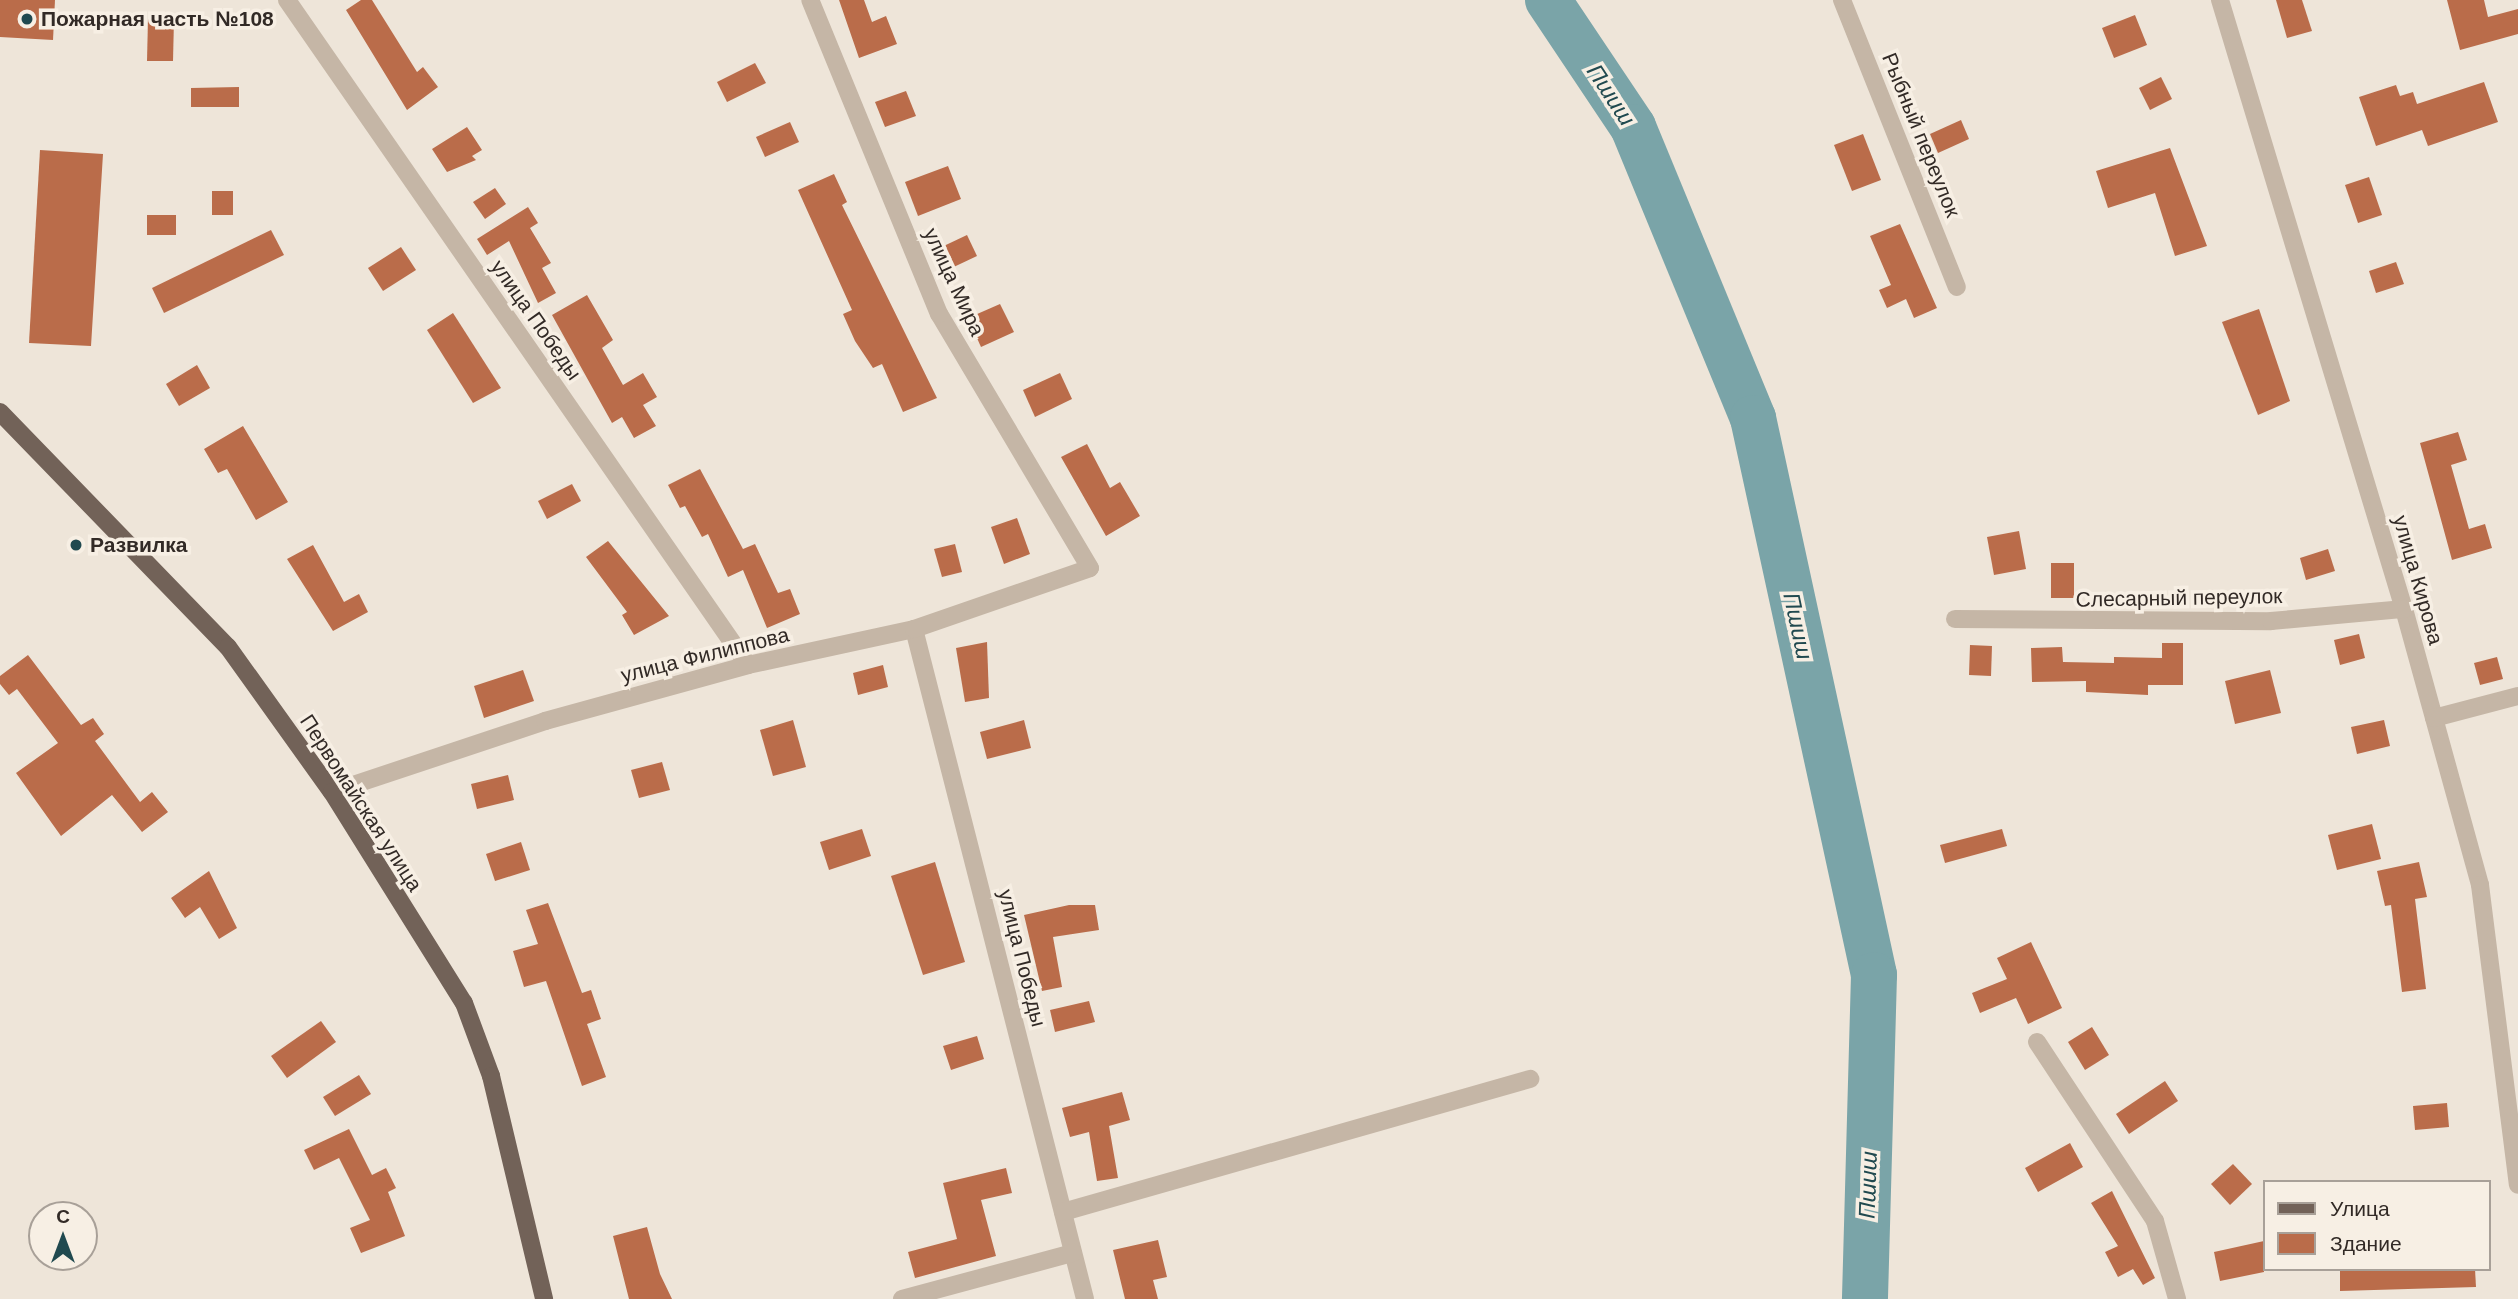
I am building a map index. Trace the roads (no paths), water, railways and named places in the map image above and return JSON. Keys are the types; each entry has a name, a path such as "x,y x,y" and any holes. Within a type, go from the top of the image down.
{"main road":[{"name":"Первомайская улица","path":"0,412 228,647 332,792 464,1003 491,1076 542,1297"}],"street":[{"name":"улица Победы","path":"288,0 748,665"},
{"name":"улица Мира","path":"810,0 939,314 1090,568"},
{"name":"Рыбный переулок","path":"1842,0 1957,287"},
{"name":"улица Кирова","path":"2220,0 2404,610 2480,885 2512,1053 2518,1185"},
{"name":"улица Филиппова","path":"332,792 545,721 748,665 914,629 1090,568"},
{"name":"Слесарный переулок","path":"1955,619 2271,621 2404,610"},
{"name":"улица Победы","path":"914,629 1085,1299"},
{"path":"2434,718 2518,696"},
{"path":"2037,1042 2155,1221 2177,1299"},
{"path":"1063,1212 1530,1079"},
{"path":"902,1299 1073,1254"}],"waterway":[{"name":"Пшиш","path":"1548,0 1633,127 1753,418 1874,975 1865,1299"}],"place":[{"name":"Пожарная часть №108","path":"27,19"},
{"name":"Развилка","path":"76,545"}]}
